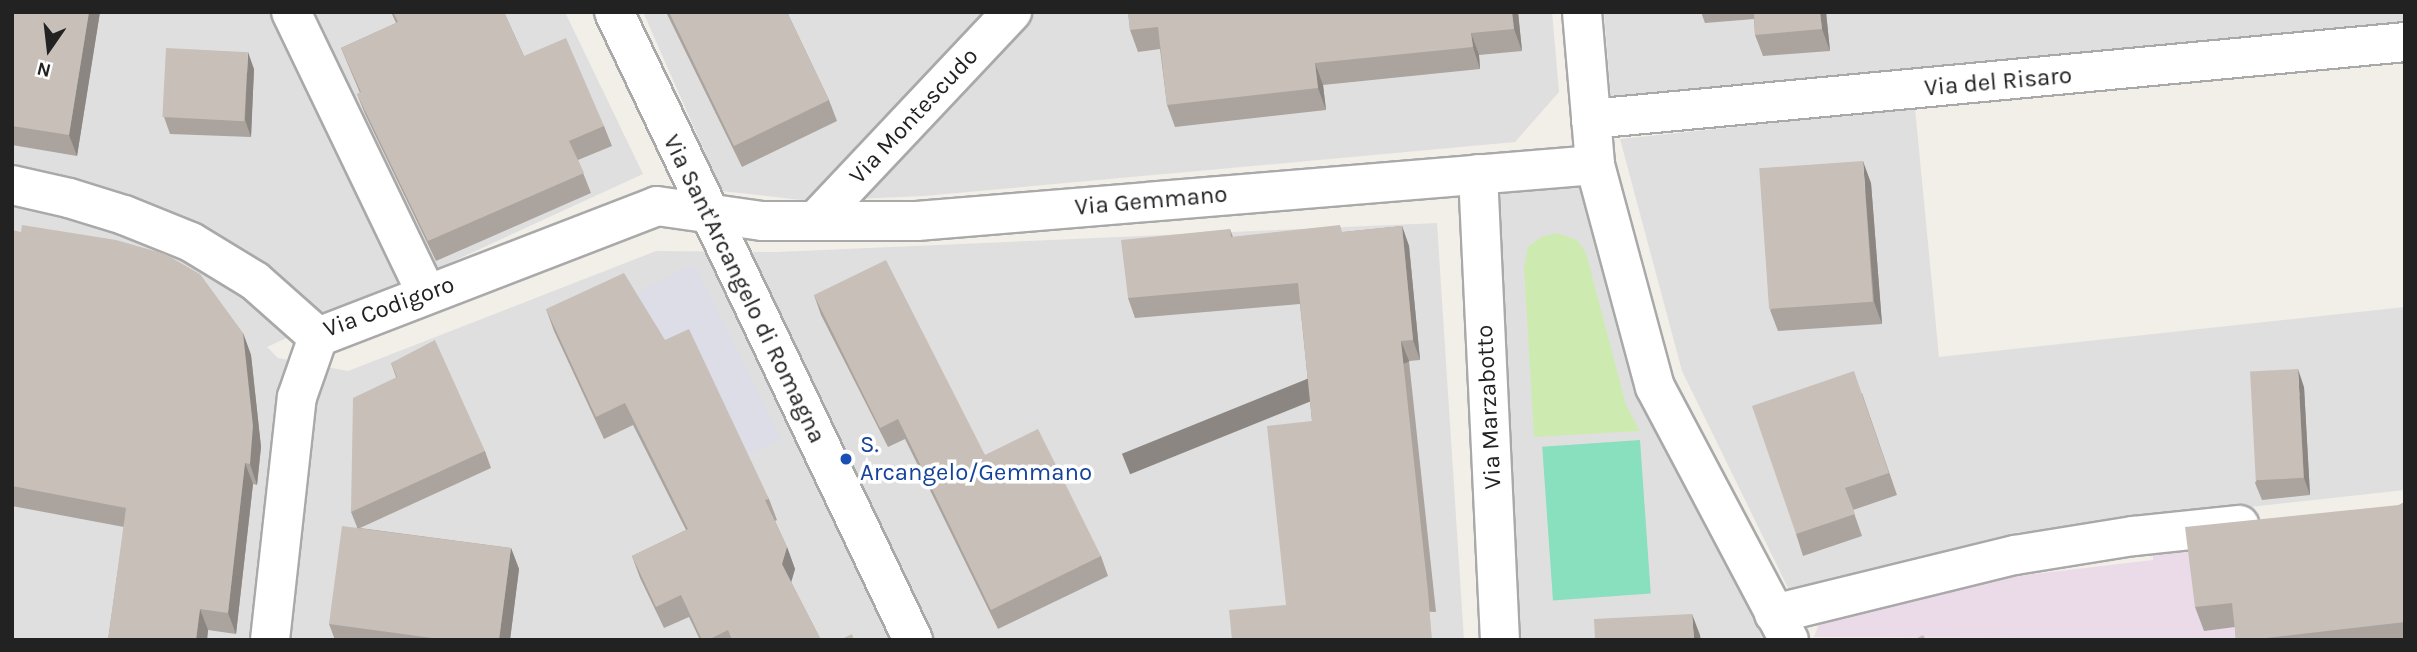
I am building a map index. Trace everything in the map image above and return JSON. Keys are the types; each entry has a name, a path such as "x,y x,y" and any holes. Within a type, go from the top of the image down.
{"street":[{"path":"291,12 427,294"},
{"name":"Via Sant'Arcangelo di Romagna","path":"614,12 913,640"},
{"name":"Via Montescudo","path":"816,220 1012,12"},
{"path":"1582,12 1595,165 1655,387 1782,627 2015,555 2134,536 2269,522"},
{"name":"Via del Risaro","path":"1591,119 2405,42"},
{"name":"Via Gemmano","path":"708,214 762,220 917,221 1595,165"},
{"name":"Via Marzabotto","path":"1478,174 1500,640"},
{"name":"Via Codigoro","path":"12,185 69,198 124,215 191,242 255,281 318,337 657,206 708,214"},
{"path":"270,640 296,397 318,337"}],"shaded area":[{"path":"12,12 565,12 643,174 267,347 278,358 348,371 656,251 777,252 1437,223 1464,640 12,640"},
{"path":"643,12 1552,12 1559,92 1515,142 924,196 810,201 722,191"},
{"path":"1604,12 2405,12 2405,23 1611,98"},
{"path":"1915,108 1939,357 2405,307 2405,490 2014,533 1789,590 1682,371 1620,139"},
{"path":"1595,165 1655,387 1808,640 1507,640 1478,174"},
{"path":"695,264 781,439 746,455 672,362 632,295"},
{"path":"2405,519 2405,640 1814,637 1820,621 1967,582 2153,560 2153,546"}],"green space":[{"path":"1557,233 1577,240 1586,253 1626,405 1640,431 1534,437 1524,267 1528,247 1541,237"},
{"path":"1640,440 1651,594 1553,600 1542,447"}],"building":[{"path":"12,12 89,12 69,135 12,126"},
{"path":"393,12 504,12 524,56 566,38 604,126 569,141 584,173 428,241 357,94 361,92 341,48 398,22"},
{"path":"669,12 787,12 829,100 734,146"},
{"path":"1128,12 1512,12 1514,29 1471,33 1473,47 1315,63 1318,88 1167,105 1158,27 1130,30"},
{"path":"1754,12 1820,12 1822,29 1755,35"},
{"path":"166,48 248,52 244,121 162,117"},
{"path":"1863,161 1873,302 1769,309 1759,168"},
{"path":"22,225 116,240 165,254 200,274 243,333 253,426 250,464 245,463 228,613 200,609 196,640 108,640 126,508 12,486 12,230 21,232"},
{"path":"1340,225 1342,232 1402,226 1413,340 1401,341 1432,640 1232,640 1229,610 1286,605 1267,426 1312,421 1298,283 1128,298 1121,240 1230,229 1231,237"},
{"path":"886,260 985,455 1038,429 1101,556 991,610 898,419 880,428 814,295"},
{"path":"624,273 665,340 689,329 769,499 765,500 787,547 782,564 821,640 732,640 728,630 708,640 702,640 681,595 656,607 632,556 688,529 625,403 596,417 546,309"},
{"path":"435,340 485,451 351,512 353,398 397,377 391,363"},
{"path":"2298,369 2304,478 2256,480 2250,372"},
{"path":"1854,371 1889,473 1845,488 1855,514 1796,534 1752,406"},
{"path":"2405,502 2405,622 2236,640 2232,603 2195,607 2185,527 2399,505"},
{"path":"342,526 511,548 499,640 447,640 329,624"},
{"path":"1692,614 1694,640 1595,640 1594,619"},
{"path":"852,634 854,640 840,640"}],"place":[{"name":"S. Arcangelo/Gemmano","path":"846,459"}]}
